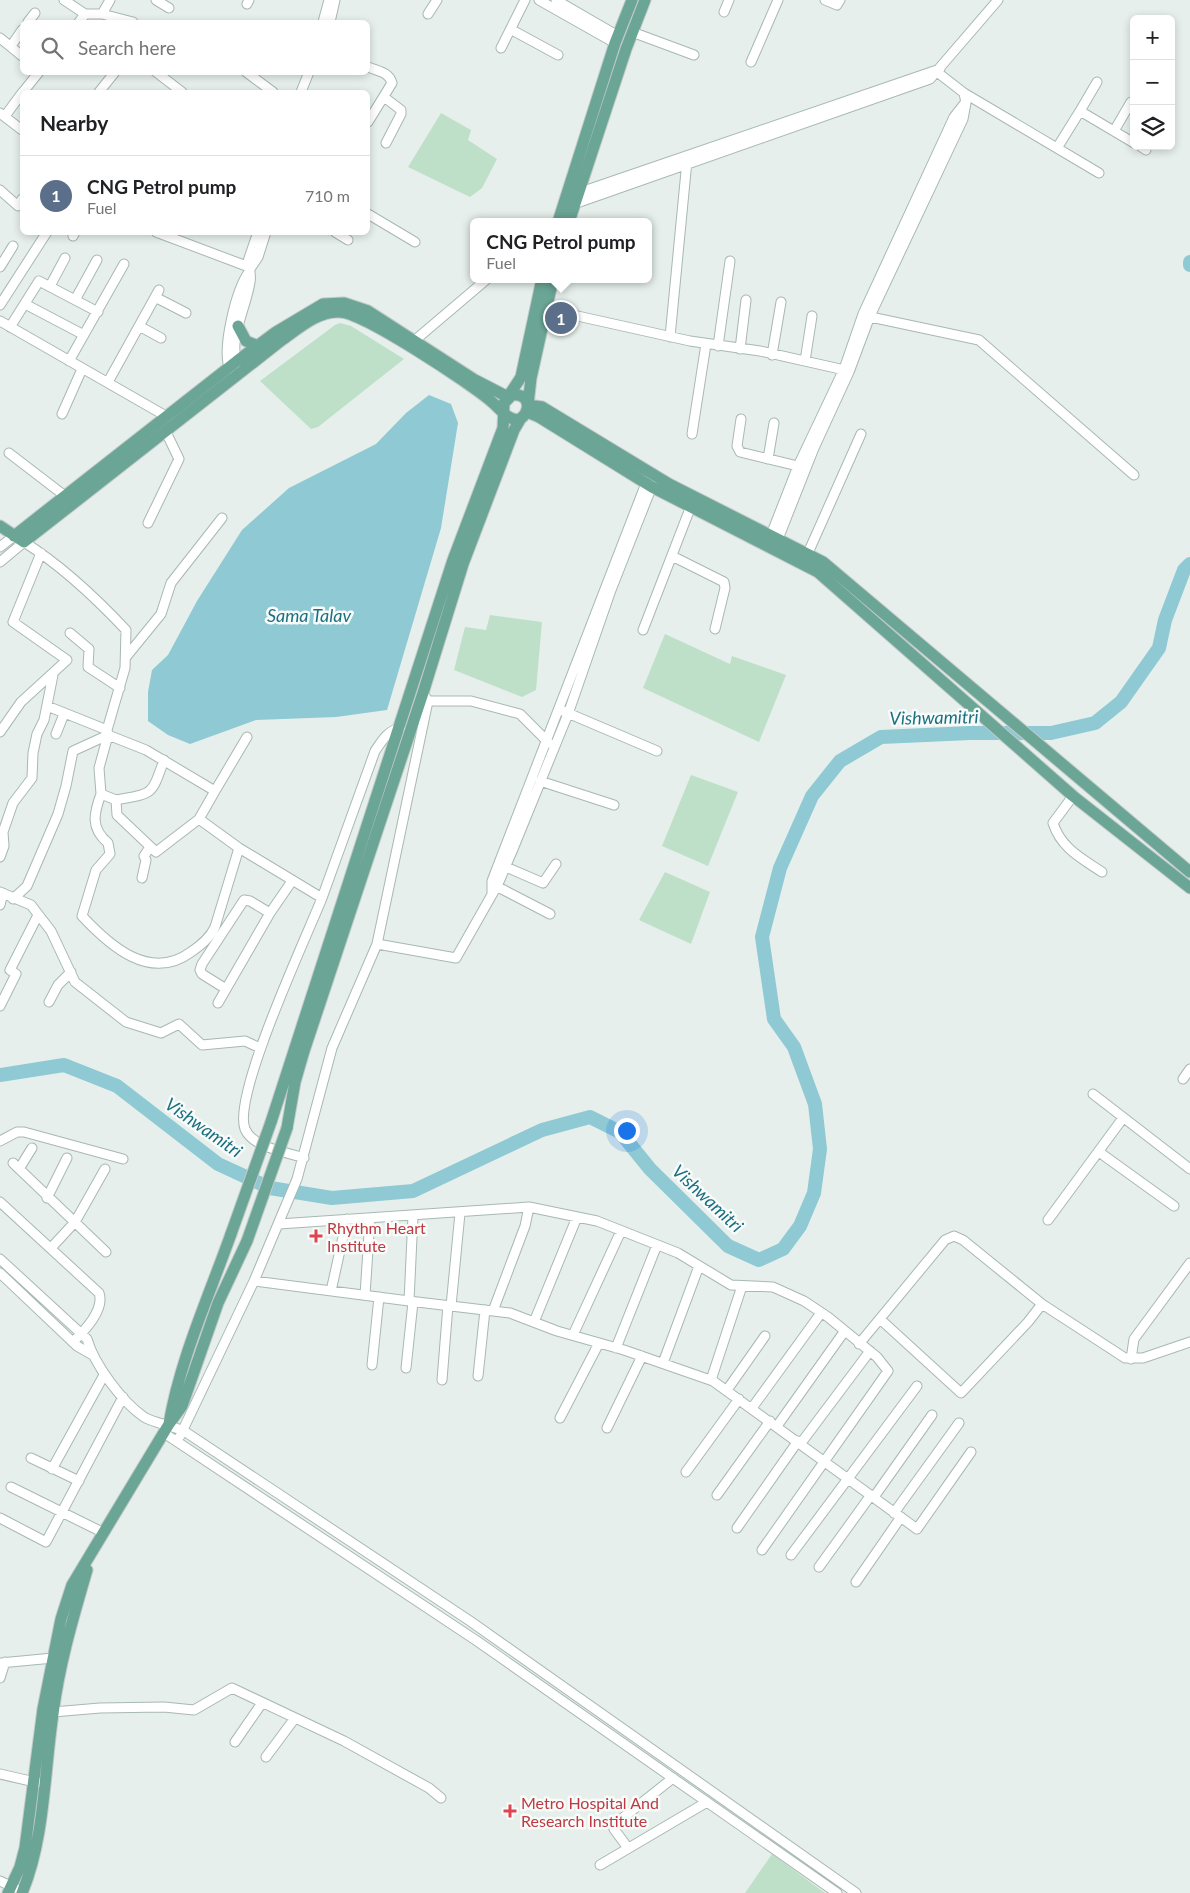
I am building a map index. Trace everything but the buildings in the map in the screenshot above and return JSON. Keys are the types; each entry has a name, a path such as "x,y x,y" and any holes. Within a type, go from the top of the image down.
{"main road":[{"path":"569,218 571,197 617,39 632,0"},
{"path":"560,218 571,197 645,0"},
{"path":"479,508 503,428 504,404 521,377 541,283"},
{"path":"167,1428 184,1364 271,1122 400,728 463,549 514,430 525,412 552,283"},
{"path":"236,369 258,346 312,309 333,302 344,303 368,311 475,380 508,397 520,396 525,412"},
{"path":"19,539 65,496 236,369 316,317 340,312 351,314 374,325 472,387 510,418 542,407 691,506 808,553 823,562 1190,872"},
{"path":"238,326 246,341 258,346"},
{"path":"19,539 165,430 171,419"},
{"path":"651,480 770,538 818,572 1073,796 1190,888"},
{"path":"0,526 19,539"},
{"path":"39,1783 42,1709 61,1619 72,1585 91,1557 182,1406 208,1327 247,1241 287,1128 295,1082 304,1051 426,697 463,549"},
{"path":"925,666 935,656"},
{"path":"16,1891 71,1622 91,1557"}],"street":[{"path":"64,0 85,14 102,14 125,20"},
{"path":"102,14 110,0"},
{"path":"156,0 169,8"},
{"path":"324,20 329,0"},
{"path":"330,20 335,0"},
{"path":"428,14 437,0"},
{"path":"501,48 512,30 525,0"},
{"path":"539,0 617,39"},
{"path":"556,0 617,39"},
{"path":"724,12 729,0"},
{"path":"751,62 778,0"},
{"path":"825,0 837,5 840,0"},
{"path":"571,197 688,160 939,71 992,2"},
{"path":"30,20 35,13"},
{"path":"80,20 85,14"},
{"path":"512,30 558,55"},
{"path":"632,32 694,55"},
{"path":"10,46 20,33"},
{"path":"0,38 20,54"},
{"path":"370,68 391,78 392,83 370,119"},
{"path":"939,71 964,93 1099,172"},
{"path":"25,90 37,75"},
{"path":"102,90 113,75"},
{"path":"160,75 179,90"},
{"path":"250,75 270,90"},
{"path":"302,90 308,75"},
{"path":"309,90 314,75"},
{"path":"1058,148 1097,82"},
{"path":"770,538 847,370 867,316 954,117 966,103 964,93"},
{"path":"20,96 2,114 20,128"},
{"path":"384,97 401,110 401,114 386,143"},
{"path":"1114,131 1130,104"},
{"path":"1080,112 1130,141"},
{"path":"670,337 688,160"},
{"path":"0,190 18,206 20,202"},
{"path":"370,215 415,242"},
{"path":"0,305 46,235"},
{"path":"164,235 249,269"},
{"path":"236,369 235,348 238,326 251,280 249,269 257,235"},
{"path":"236,369 231,323 244,279 258,256 265,235"},
{"path":"340,235 348,240"},
{"path":"0,267 13,246"},
{"path":"50,286 65,258"},
{"path":"75,300 97,260"},
{"path":"718,346 730,261"},
{"path":"69,361 124,264"},
{"path":"10,327 39,281 98,312"},
{"path":"414,341 482,283"},
{"path":"108,382 157,294 186,312"},
{"path":"740,349 746,300"},
{"path":"772,355 781,302"},
{"path":"25,304 84,335"},
{"path":"546,308 670,337 847,370"},
{"path":"805,361 812,316"},
{"path":"867,316 979,340 1134,474"},
{"path":"0,321 171,419"},
{"path":"139,326 162,338"},
{"path":"692,434 706,344"},
{"path":"62,414 82,369"},
{"path":"741,420 738,449 742,453 802,467"},
{"path":"768,459 774,423"},
{"path":"148,523 179,459 165,430"},
{"path":"808,553 861,434"},
{"path":"9,453 65,496"},
{"path":"494,890 492,881 558,709 591,634 651,480"},
{"path":"643,630 691,506"},
{"path":"126,657 161,614 172,583 222,518"},
{"path":"0,547 19,539"},
{"path":"19,539 41,553 100,602 126,630 126,668 107,733 100,768 101,794 94,815 100,836 108,843 110,854 96,870 82,916 115,947 139,960 163,965 185,956 210,936 216,927 239,848"},
{"path":"0,562 19,539"},
{"path":"0,732 21,702 67,660 13,622 41,553"},
{"path":"672,556 722,580 726,584 715,629"},
{"path":"70,634 89,649 88,667 120,688"},
{"path":"377,944 456,958 506,867 568,714 591,634"},
{"path":"0,858 4,846 3,832 13,803 32,778 31,768 38,734 48,706 53,674"},
{"path":"177,1440 184,1431 254,1281 297,1179 332,1048 377,944 426,697 471,701 520,714 554,748"},
{"path":"48,706 146,750 215,790"},
{"path":"558,709 657,751"},
{"path":"56,734 64,714"},
{"path":"304,1158 257,1142 248,1134 245,1128 244,1109 260,1048 322,898 375,752 392,730 400,728"},
{"path":"13,899 27,886 58,814 73,751 107,733"},
{"path":"116,800 117,815 156,852 199,819 246,737"},
{"path":"101,794 116,800 149,793 154,788 164,760"},
{"path":"540,781 614,805"},
{"path":"1073,796 1053,823 1057,837 1067,849 1102,872"},
{"path":"199,819 239,848 322,898"},
{"path":"142,878 146,860 144,856 150,847"},
{"path":"506,867 543,883 556,864"},
{"path":"218,1003 270,913 292,881"},
{"path":"494,890 550,914"},
{"path":"0,905 2,893 31,905 51,931 75,982 126,1022 161,1033 179,1024 202,1045 245,1041 260,1048"},
{"path":"226,989 202,974 200,970 202,964 244,900 250,901 270,913"},
{"path":"0,1006 16,974 10,970 38,915"},
{"path":"49,1002 58,985 71,972"},
{"path":"1182,1079 1190,1070"},
{"path":"1093,1094 1190,1170"},
{"path":"1048,1220 1123,1118"},
{"path":"0,1141 17,1132 24,1132 123,1159"},
{"path":"32,1148 16,1166 47,1198 106,1252"},
{"path":"1099,1152 1174,1206"},
{"path":"47,1198 67,1158"},
{"path":"50,1248 75,1222 105,1169"},
{"path":"0,1202 100,1296 89,1326 74,1342"},
{"path":"279,1222 370,1219 529,1207 596,1221 658,1245 731,1285 773,1286 804,1301 878,1357 888,1371 762,1550"},
{"path":"478,1376 489,1310 526,1226 529,1207"},
{"path":"442,1380 460,1213"},
{"path":"406,1368 411,1301 413,1216"},
{"path":"534,1322 577,1217"},
{"path":"331,1291 347,1219"},
{"path":"364,1296 370,1219"},
{"path":"573,1335 621,1231"},
{"path":"859,1344 945,1240 954,1236 963,1240 1042,1304 1117,1354 1130,1359 1143,1358 1190,1342"},
{"path":"616,1348 658,1245"},
{"path":"0,1259 87,1339 91,1354 104,1375 144,1417 167,1428 184,1431 470,1621 856,1893"},
{"path":"1130,1359 1134,1339 1190,1263"},
{"path":"662,1363 699,1266"},
{"path":"0,1273 74,1342 91,1354"},
{"path":"254,1281 510,1313 710,1380 727,1390 826,1461 917,1529 971,1452"},
{"path":"710,1380 742,1286"},
{"path":"372,1365 380,1297"},
{"path":"880,1319 960,1393 1028,1322 1042,1304"},
{"path":"752,1408 821,1313"},
{"path":"717,1494 844,1332"},
{"path":"727,1390 765,1336"},
{"path":"560,1418 599,1343"},
{"path":"737,1528 799,1442 870,1352"},
{"path":"607,1428 642,1356"},
{"path":"52,1469 104,1375"},
{"path":"791,1555 917,1386"},
{"path":"0,1518 46,1542 123,1397"},
{"path":"686,1472 739,1399"},
{"path":"819,1567 932,1415"},
{"path":"856,1582 959,1423"},
{"path":"167,1428 177,1440 463,1631 835,1891 839,1881"},
{"path":"30,1458 79,1481"},
{"path":"11,1487 104,1533"},
{"path":"0,1678 3,1663 53,1658"},
{"path":"53,1712 164,1707 194,1710 232,1688 352,1746 429,1788 441,1798"},
{"path":"234,1742 262,1703"},
{"path":"266,1758 295,1718"},
{"path":"0,1774 39,1783"},
{"path":"628,1848 614,1829 615,1824 673,1778"},
{"path":"600,1865 707,1802"},
{"path":"0,1882 16,1891"}],"green space":[{"path":"441,113 471,130 468,140 497,159 482,188 470,197 408,167"},
{"path":"340,323 351,326 404,359 318,427 311,429 260,381"},
{"path":"490,615 542,622 536,690 522,697 454,670 465,627 486,630"},
{"path":"665,634 730,664 732,656 786,675 759,742 643,688"},
{"path":"691,775 738,792 708,866 662,846"},
{"path":"665,872 710,892 691,944 639,920"},
{"path":"772,1854 825,1893 745,1893"}],"water":[{"name":"Sama Talav","path":"429,395 451,404 458,423 441,528 387,710 336,717 256,720 190,744 168,735 148,721 148,692 152,670 168,655 197,601 242,530 289,488 376,444 406,413"}],"waterway":[{"name":"Vishwamitri","path":"0,1075 64,1065 117,1086 218,1164 270,1188 332,1198 413,1191 542,1130 590,1117 620,1132 650,1169 728,1246 759,1260 783,1249 800,1226 814,1193 820,1149 815,1104 794,1047 774,1019 762,937 780,868 812,796 840,761 881,737 970,733 1051,733 1095,723 1121,702 1159,648 1165,620 1184,570 1190,564"}],"place":[{"name":"CNG Petrol pump","path":"561,318"},
{"name":"Rhythm Heart Institute","path":"316,1236"},
{"name":"Metro Hospital And Research Institute","path":"510,1811"}]}
